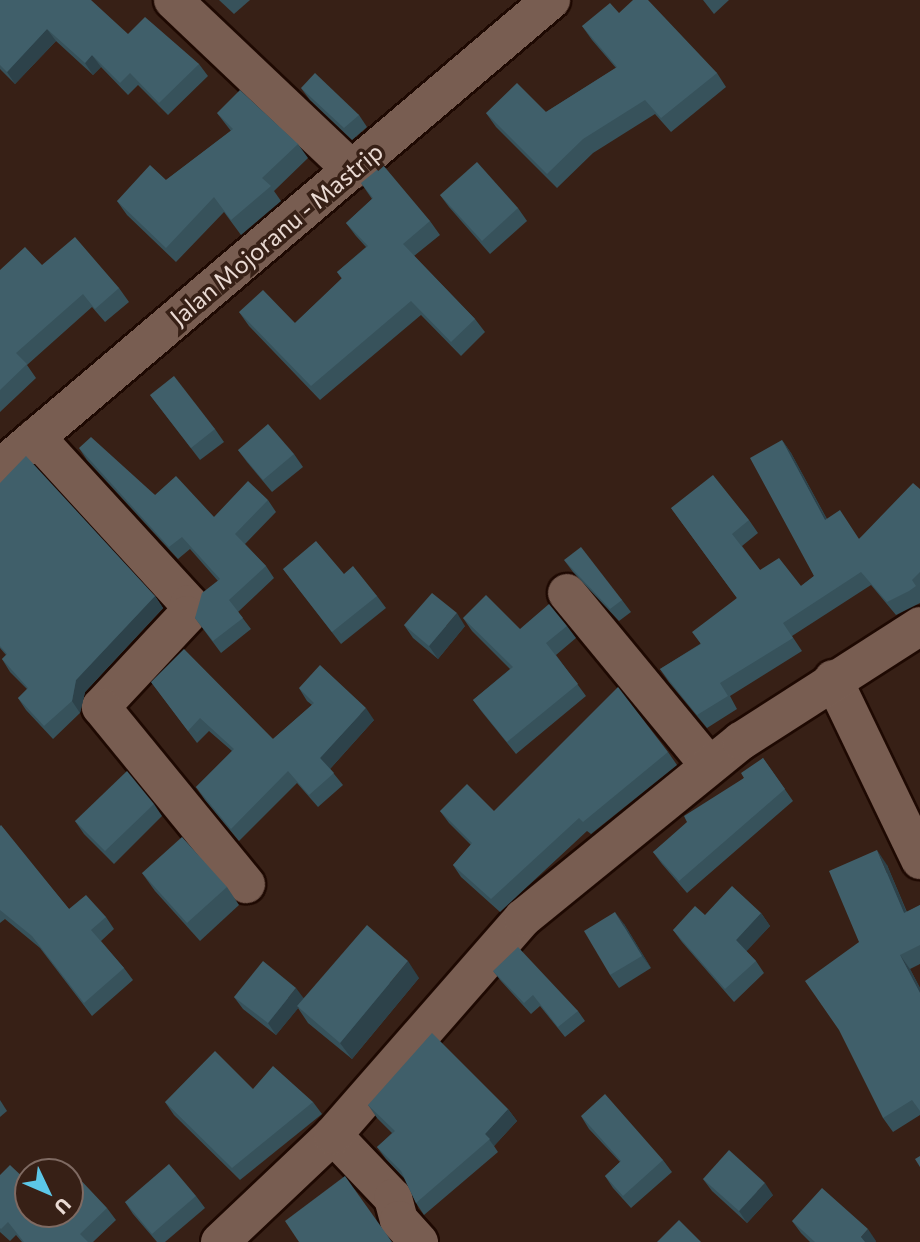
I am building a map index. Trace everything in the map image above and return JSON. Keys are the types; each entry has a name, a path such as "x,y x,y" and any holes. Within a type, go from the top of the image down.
{"street":[{"path":"173,0 352,170"},
{"name":"Jalan Mojoranu - Mastrip","path":"0,468 551,0"},
{"path":"36,437 189,604 187,615 101,707 246,884"},
{"path":"567,593 709,765"},
{"path":"220,1242 334,1135 523,918 709,765 833,679 920,626"},
{"path":"833,679 920,860"},
{"path":"334,1135 393,1198 399,1220 419,1242"}],"building":[{"path":"0,0 91,0 128,34 145,17 199,64 159,103 130,73 120,83 92,55 85,63 47,29 7,72 0,65"},
{"path":"633,0 648,0 717,73 661,118 645,100 583,139 547,174 486,113 517,83 546,112 617,67 582,26 610,3 619,13"},
{"path":"315,73 359,115 344,128 301,88"},
{"path":"240,90 298,144 262,178 271,186 231,220 214,197 166,248 117,201 150,165 166,180 233,129 217,113"},
{"path":"477,162 518,208 482,241 440,195"},
{"path":"383,165 430,221 403,244 475,319 451,342 411,301 311,386 239,312 263,290 295,323 342,278 337,272 368,246 346,223 373,198 361,183"},
{"path":"75,237 119,288 95,309 83,294 16,353 27,364 0,390 0,270 25,247 42,265"},
{"path":"174,376 215,429 191,448 150,395"},
{"path":"268,424 294,454 263,480 238,450"},
{"path":"91,437 155,495 176,476 214,517 248,481 268,500 235,534 266,566 229,600 243,618 213,641 195,618 202,593 220,579 182,537 169,547 79,448"},
{"path":"782,440 825,520 840,510 859,539 913,483 920,489 920,572 912,580 916,586 887,602 861,572 783,623 793,638 720,683 728,696 697,715 660,669 701,644 692,632 737,598 671,508 713,475 749,520 732,534 760,570 779,558 801,586 814,576 750,458"},
{"path":"26,456 155,596 76,680 72,701 44,726 18,698 28,688 2,659 7,654 0,646 0,483"},
{"path":"316,541 344,574 353,566 377,596 332,632 283,569"},
{"path":"581,547 622,600 610,609 564,560"},
{"path":"432,593 457,613 429,646 404,625"},
{"path":"486,595 520,629 549,604 567,626 546,643 578,684 507,742 473,700 513,667 463,618"},
{"path":"184,649 273,739 314,703 299,688 320,665 366,708 320,758 334,773 309,795 288,771 231,829 196,787 234,749 200,718 188,731 151,682"},
{"path":"618,687 668,752 583,822 579,818 491,899 453,865 472,843 440,811 467,784 494,811"},
{"path":"763,758 785,789 679,881 653,852 687,822 684,816 744,778 741,773"},
{"path":"127,771 154,804 105,851 75,821"},
{"path":"1,825 69,909 86,895 106,917 91,930 124,968 84,1003 32,936 0,910"},
{"path":"182,837 227,887 187,923 142,873"},
{"path":"877,850 904,913 920,905 920,945 900,955 920,993 920,1111 912,1100 883,1118 839,1030 805,981 859,942 829,871"},
{"path":"732,886 761,913 736,940 756,961 725,989 673,930 695,906 705,915"},
{"path":"615,912 642,956 610,975 584,931"},
{"path":"367,925 408,961 340,1043 297,1006"},
{"path":"518,947 578,1011 558,1027 533,995 524,1003 493,971"},
{"path":"263,961 296,988 268,1023 234,997"},
{"path":"432,1033 508,1109 485,1134 490,1139 416,1203 401,1171 377,1147 395,1131 368,1105"},
{"path":"215,1051 253,1089 273,1066 313,1102 232,1168 165,1102"},
{"path":"605,1094 663,1160 623,1196 605,1176 621,1161 581,1116"},
{"path":"729,1150 765,1183 739,1211 703,1179"},
{"path":"169,1164 196,1196 152,1234 125,1202"},
{"path":"10,1165 14,1169 14,1228 84,1228 84,1184 107,1208 80,1234 88,1242 24,1242 8,1222 0,1228 0,1175"},
{"path":"345,1176 392,1242 299,1242 285,1221"},
{"path":"822,1188 868,1229 861,1237 865,1242 815,1242 792,1221"},
{"path":"679,1220 701,1242 657,1242"}]}
